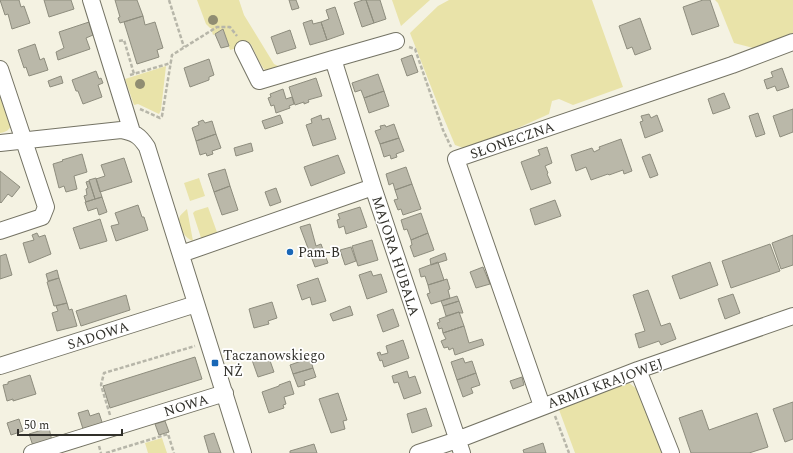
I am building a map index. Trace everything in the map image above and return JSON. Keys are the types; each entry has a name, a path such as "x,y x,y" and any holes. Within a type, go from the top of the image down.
{"street":[{"path":"91,0 132,132"},
{"path":"244,49 259,81 396,41"},
{"name":"SŁONECZNA","path":"542,406 456,159 732,65 793,42"},
{"name":"MAJORA HUBALA","path":"333,59 373,187 459,446"},
{"path":"0,69 46,207 42,217 0,231"},
{"path":"0,143 121,130 132,132 141,138 147,147 243,453"},
{"path":"181,254 373,187"},
{"name":"SADOWA","path":"0,366 196,304"},
{"name":"ARMII KRAJOWEJ","path":"418,453 459,446 542,406 638,370 793,316"},
{"path":"638,370 671,453"},
{"name":"NOWA","path":"32,453 225,393"}],"path":[{"path":"169,0 184,47"},
{"path":"135,108 160,118 162,116 172,55 217,26 230,27 238,36 244,49"},
{"path":"396,41 415,49 443,130 456,159"},
{"path":"116,79 171,63"},
{"path":"114,427 101,385 104,373 200,344"},
{"path":"542,406 554,414 569,453"},
{"path":"106,453 168,434 174,453"}],"shaded area":[{"path":"197,0 239,0 244,15 274,64 278,66 279,72 269,73 266,71 261,65 251,44 230,50 223,29 213,35 211,28 206,24"},
{"path":"392,0 430,0 401,26"},
{"path":"449,0 592,0 623,87 573,105 559,99 552,101 549,114 469,150 455,145 410,33 438,6"},
{"path":"715,0 793,0 793,38 761,50 734,43 718,3"},
{"path":"166,66 161,110 159,114 138,104 134,105 125,79"},
{"path":"4,93 13,123 7,131 0,133 0,95"},
{"path":"199,178 205,196 190,201 184,183"},
{"path":"208,207 218,235 202,241 193,213"},
{"path":"187,209 193,241 184,234 179,223 180,216"},
{"path":"629,383 641,392 663,453 575,453 558,407"},
{"path":"162,438 167,453 148,453 145,443"}],"building":[{"path":"0,0 19,0 21,7 24,6 30,23 12,29 8,14 5,15"},
{"path":"44,0 71,0 74,9 49,17"},
{"path":"115,0 137,0 143,16 120,23 118,18 120,17"},
{"path":"289,0 296,0 299,8 292,10"},
{"path":"366,0 374,23 362,27 354,3"},
{"path":"366,0 380,0 386,19 374,23"},
{"path":"703,0 710,0 719,26 692,35 683,7"},
{"path":"335,7 344,34 327,40 321,22 329,19 326,10"},
{"path":"143,16 145,25 155,22 163,48 157,50 159,57 137,64 124,22"},
{"path":"640,18 651,49 635,55 632,47 627,49 619,26"},
{"path":"312,20 313,24 321,22 327,40 310,45 303,23"},
{"path":"89,22 93,35 86,38 90,49 58,60 56,52 64,48 59,32"},
{"path":"223,29 229,46 221,48 215,34"},
{"path":"290,30 296,48 277,54 271,37"},
{"path":"35,44 40,60 44,58 48,70 29,76 26,67 24,68 18,50"},
{"path":"412,55 418,72 407,76 401,59"},
{"path":"209,59 214,75 209,77 209,80 190,87 184,68"},
{"path":"782,68 789,87 777,91 775,86 767,89 764,80 773,77 771,72"},
{"path":"96,71 99,79 101,78 103,83 98,85 102,97 83,104 72,80"},
{"path":"378,74 384,91 364,98 361,90 355,92 352,83"},
{"path":"61,76 63,83 50,87 48,81"},
{"path":"316,78 322,96 308,100 309,102 304,104 304,102 295,105 289,87"},
{"path":"283,89 286,99 292,97 294,104 289,106 290,108 276,113 274,105 271,106 268,98 271,97 270,94"},
{"path":"384,91 389,106 369,113 364,98"},
{"path":"724,93 730,108 713,114 708,99"},
{"path":"793,109 793,132 780,137 773,116"},
{"path":"758,113 765,134 756,137 749,116"},
{"path":"649,114 651,118 657,115 663,131 645,138 640,122 643,121 641,116"},
{"path":"280,115 283,123 265,129 262,121"},
{"path":"321,115 322,120 329,118 336,139 313,146 306,125 312,123 311,119"},
{"path":"203,120 205,123 212,121 216,134 196,141 192,128 199,125 198,122"},
{"path":"394,124 399,138 380,144 375,131 381,129 380,126 385,125 386,127"},
{"path":"216,134 221,148 212,151 213,154 207,156 206,153 200,155 196,141"},
{"path":"399,138 404,151 396,154 397,157 391,159 390,155 384,157 380,144"},
{"path":"621,139 632,171 624,174 623,170 591,180 586,167 576,171 571,155 592,148 594,152 600,149 599,147"},
{"path":"251,143 253,151 236,156 234,148"},
{"path":"547,147 552,163 545,166 551,183 531,190 521,162 540,155 538,150"},
{"path":"82,154 87,172 74,176 77,189 66,192 64,186 59,188 53,164"},
{"path":"650,154 658,175 650,178 642,157"},
{"path":"338,155 345,173 311,186 304,167"},
{"path":"124,158 132,182 100,192 96,179 105,176 101,165"},
{"path":"406,167 412,184 395,190 393,183 389,185 386,174"},
{"path":"225,169 230,186 214,192 208,174"},
{"path":"0,171 20,187 12,197 8,194 1,203 0,202"},
{"path":"96,178 102,197 95,199 89,180"},
{"path":"89,181 95,199 86,202 84,196 87,195 86,189 88,188 86,182"},
{"path":"412,184 421,209 403,215 401,209 398,210 394,200 398,199 395,190"},
{"path":"230,186 238,210 222,215 214,192"},
{"path":"276,188 281,202 270,206 265,192"},
{"path":"102,197 107,212 99,215 97,208 88,211 85,202"},
{"path":"555,200 561,216 535,225 530,209"},
{"path":"138,205 148,230 116,241 111,226 119,224 115,213"},
{"path":"360,207 367,227 346,234 344,226 339,228 337,220 340,219 338,214"},
{"path":"421,213 428,233 411,240 407,229 404,230 401,220"},
{"path":"100,219 107,241 80,249 73,228"},
{"path":"310,224 316,246 321,244 324,252 311,256 300,227"},
{"path":"37,233 39,237 45,235 51,254 29,263 23,243 34,240 32,235"},
{"path":"428,233 434,250 414,257 410,246 412,245 411,240"},
{"path":"793,235 793,265 781,269 772,243"},
{"path":"372,240 378,260 358,266 352,246"},
{"path":"770,244 780,271 731,288 722,261"},
{"path":"351,247 356,261 345,265 340,250"},
{"path":"324,252 328,263 315,267 311,256"},
{"path":"445,253 447,260 431,265 430,259"},
{"path":"6,254 12,275 0,279 0,256"},
{"path":"438,262 444,280 428,285 425,276 421,277 419,269"},
{"path":"710,262 718,285 680,299 672,276"},
{"path":"483,267 490,284 476,288 470,272"},
{"path":"57,270 59,278 48,281 46,274"},
{"path":"371,271 373,276 381,274 387,292 367,299 359,275"},
{"path":"59,278 67,303 54,306 47,282"},
{"path":"318,278 326,301 312,305 310,297 302,300 297,285"},
{"path":"447,279 450,289 448,290 450,298 431,304 427,294 430,293 428,285"},
{"path":"648,290 661,326 670,323 676,339 661,345 659,341 639,348 635,334 645,331 633,295"},
{"path":"733,294 740,313 725,319 718,299"},
{"path":"126,295 130,310 81,326 76,311"},
{"path":"457,296 459,301 443,306 441,301"},
{"path":"459,301 463,313 459,312 446,316 443,306"},
{"path":"272,302 277,318 268,321 269,324 254,328 249,309"},
{"path":"67,303 69,310 72,309 77,326 57,331 52,313 58,311 56,306"},
{"path":"350,306 353,315 333,321 330,314"},
{"path":"393,309 399,326 383,332 377,315"},
{"path":"459,312 464,326 443,333 442,328 439,329 437,323 440,322 439,319"},
{"path":"464,326 469,343 482,339 484,345 455,355 453,348 449,350 448,347 444,348 441,341 446,339 443,333"},
{"path":"403,340 409,358 384,367 382,360 380,361 377,353 380,352 381,355 388,353 386,346"},
{"path":"268,355 274,372 258,377 252,360"},
{"path":"195,357 202,379 110,408 103,386"},
{"path":"310,358 313,368 293,374 290,365"},
{"path":"463,358 465,363 472,361 476,373 457,380 451,362"},
{"path":"313,368 316,377 304,381 305,385 298,387 293,374"},
{"path":"407,371 409,378 415,376 421,393 404,399 398,382 394,383 392,376"},
{"path":"476,373 480,385 471,388 473,393 463,397 457,380"},
{"path":"30,375 36,394 13,401 13,399 7,401 3,385"},
{"path":"522,377 524,385 513,389 510,381"},
{"path":"290,381 294,394 284,397 286,404 283,405 284,408 269,413 262,392"},
{"path":"338,393 347,420 343,421 345,429 331,433 319,399"},
{"path":"793,402 793,439 785,442 773,409"},
{"path":"426,408 432,426 412,433 407,414"},
{"path":"88,410 90,416 99,413 103,425 84,432 78,413"},
{"path":"702,410 709,430 757,413 768,447 749,453 691,453 679,418"},
{"path":"19,419 23,431 11,435 7,423"},
{"path":"165,421 169,432 159,435 155,424"},
{"path":"45,427 46,429 49,428 52,441 33,446 29,434 42,430 42,428"},
{"path":"214,433 221,453 209,453 204,436"},
{"path":"543,443 546,453 524,453 523,450"},
{"path":"314,444 317,453 290,453 290,451"}],"place":[{"name":"Pam-B","path":"290,252"},
{"name":"Taczanowskiego NŻ","path":"215,363"}]}
